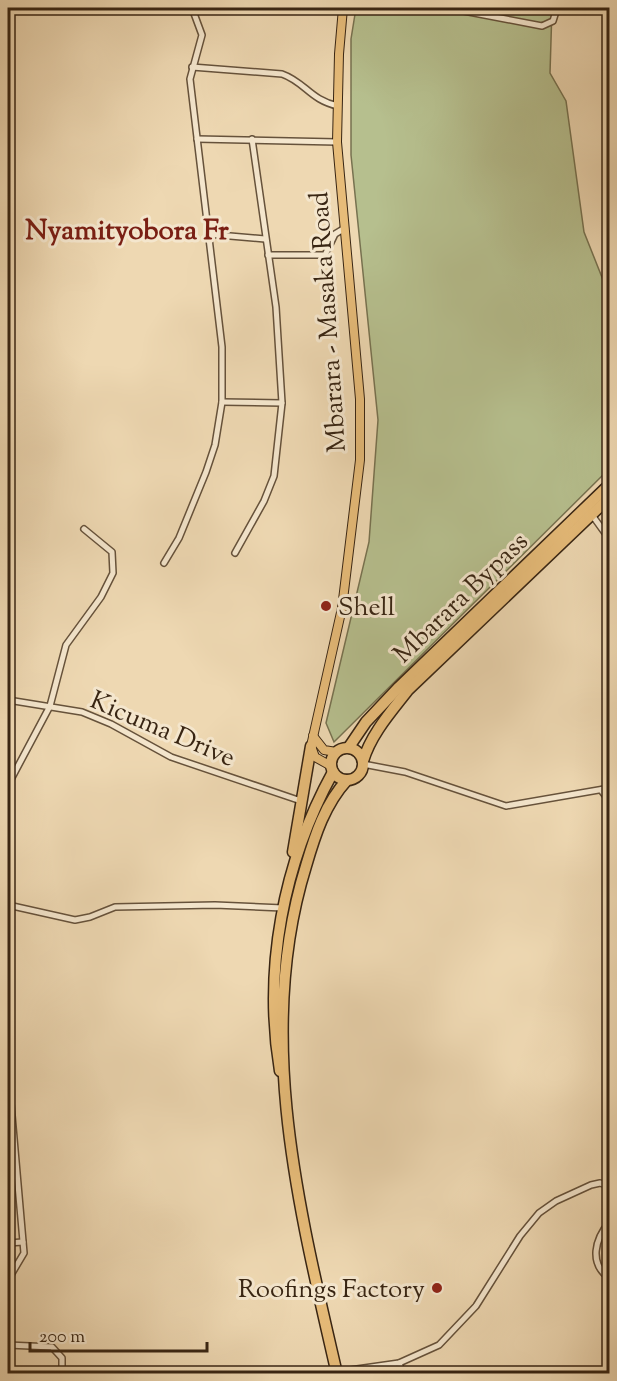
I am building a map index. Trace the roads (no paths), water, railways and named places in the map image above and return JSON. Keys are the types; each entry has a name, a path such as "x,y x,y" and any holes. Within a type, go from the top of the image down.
{"highway":[{"name":"Mbarara Bypass","path":"349,747 366,722 399,687 609,484"},
{"name":"Mbarara Bypass","path":"363,763 378,730 408,690 609,497"},
{"path":"286,1101 275,1042 273,981 283,908 302,824 301,801 312,741"},
{"path":"302,824 332,769 336,752 349,747 358,752 363,763 357,777 347,780 338,778 332,769"},
{"path":"336,1373 294,1177 286,1101 283,1021 289,933 299,886 330,801 347,780"}],"main road":[{"name":"Mbarara - Masaka Road","path":"312,741 342,608 360,460 360,399 338,142 344,8"},
{"path":"312,741 324,750 336,752"},
{"path":"312,741 315,757 332,769"}],"street":[{"path":"164,563 179,538 206,472 215,445 222,402 222,347 190,79 202,35 192,8"},
{"path":"448,8 542,26 554,21 557,8"},
{"path":"192,67 290,76 318,99 338,106"},
{"path":"197,138 338,142"},
{"path":"235,553 264,501 274,476 282,403 276,307 252,139"},
{"path":"268,255 325,255 335,234 345,228"},
{"path":"207,234 265,239"},
{"path":"222,402 282,403"},
{"path":"591,513 609,540"},
{"path":"8,785 50,706 66,645 101,597 112,573 112,552 84,529"},
{"name":"Kicuma Drive","path":"8,700 82,712 111,724 171,757 301,801"},
{"path":"363,763 405,772 506,806 609,788"},
{"path":"601,790 609,802"},
{"path":"8,905 75,920 115,907 283,908"},
{"path":"8,1027 9,1082 23,1242 22,1259 8,1280"},
{"path":"336,1373 399,1363 440,1345 461,1324 500,1271 520,1236 539,1213 556,1201 591,1185 600,1183 609,1186"},
{"path":"609,1221 599,1236 595,1249 598,1265 609,1279"},
{"path":"8,1243 23,1242"},
{"path":"8,1345 52,1347 62,1358 62,1374"},
{"path":"399,1363 403,1374"}],"place":[{"name":"Shell","path":"326,606"},
{"name":"Roofings Factory","path":"437,1288"}],"district":[{"name":"Nyamityobora Fr","path":"127,229"}]}
